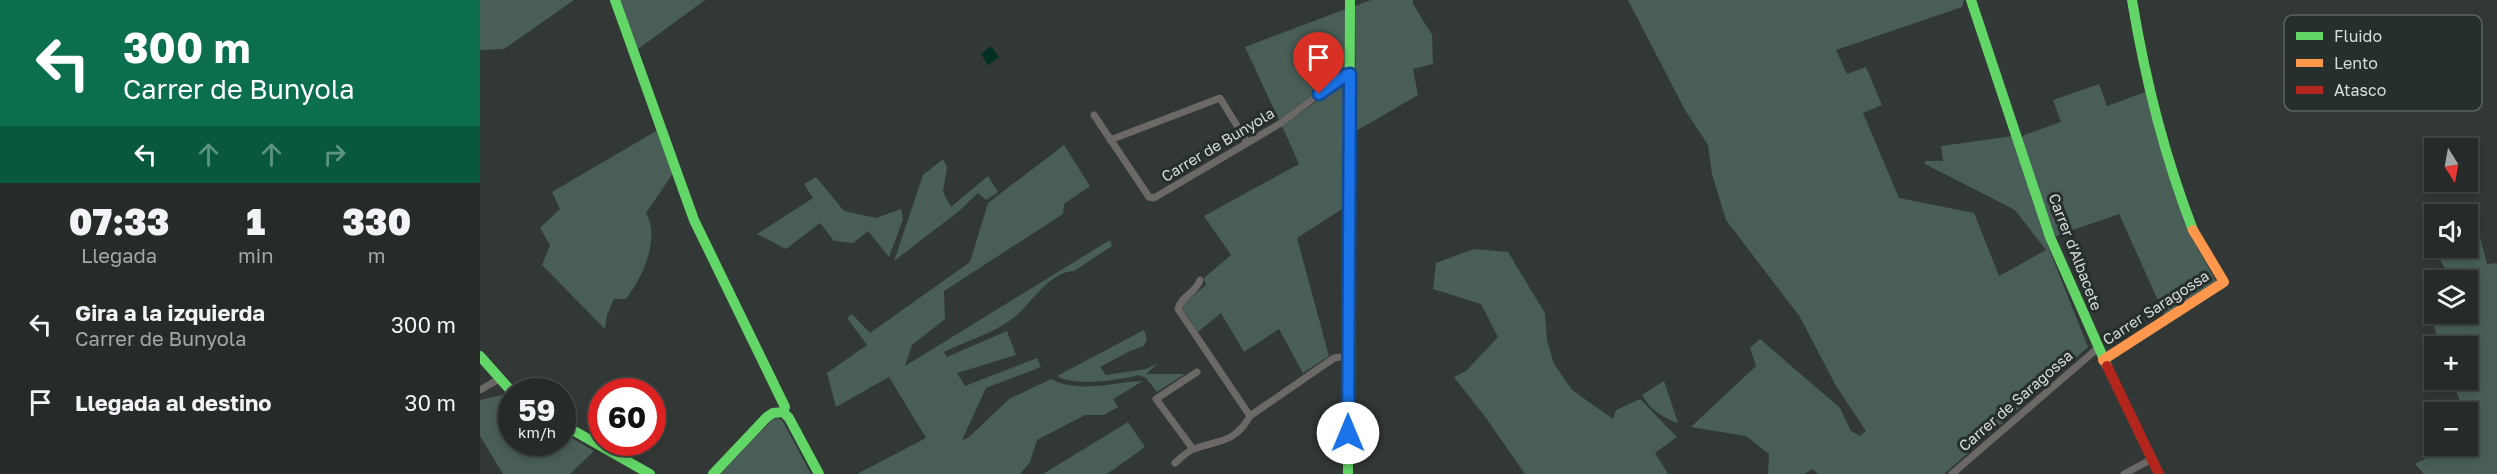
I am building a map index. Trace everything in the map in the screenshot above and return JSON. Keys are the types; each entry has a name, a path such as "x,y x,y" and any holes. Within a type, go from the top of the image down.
{"street":[{"path":"615,0 694,220 785,407 783,412"},
{"path":"1348,474 1350,0"},
{"name":"Carrer d'Albacete","path":"1971,0 2050,237 2103,360 2159,474"},
{"name":"Carrer Saragossa","path":"2103,360 2224,282 2193,231 2173,178 2143,67 2132,0"},
{"name":"Carrer de Bunyola","path":"1094,114 1149,197 1154,198 1281,123 1335,82 1350,74"},
{"path":"1110,140 1220,98 1248,142"},
{"path":"1200,280 1198,286 1180,302 1178,309 1250,416"},
{"name":"Carrer de Saragossa","path":"1952,474 2098,348"},
{"path":"480,356 498,378"},
{"path":"1175,463 1193,449 1230,439 1243,430 1250,416 1334,358 1349,356"},
{"path":"1193,449 1156,399 1197,372"},
{"path":"480,390 498,380"},
{"path":"713,474 767,417 773,413 783,412"},
{"path":"783,412 789,418 819,474"},
{"path":"576,432 650,474"},
{"path":"2124,474 2152,459"}],"shaded area":[{"path":"480,0 574,0 504,49 480,50"},
{"path":"617,0 705,0 634,52"},
{"path":"1371,0 1413,0 1413,4 1432,35 1433,64 1413,69 1418,95 1356,131 1355,6"},
{"path":"1628,0 1964,0 1962,7 1836,50 1847,74 1866,67 1882,105 1863,113 1899,198 1974,213 1999,276 2046,250 2015,210 1925,164 1925,161 1943,161 1941,146 2013,136 2049,249 2088,347 1944,474 1818,474 1813,469 1804,474 1768,474 1769,454 1746,436 1691,427 1756,366 1750,348 1760,339 1840,408 1851,431 1860,436 1866,431 1836,386 1800,317 1726,220 1712,174 1708,145 1685,110"},
{"path":"1346,9 1346,69 1279,120 1245,47"},
{"path":"991,46 999,57 988,65 981,54"},
{"path":"1344,82 1342,209 1297,238 1329,356 1303,373 1279,329 1244,352 1221,313 1198,332 1181,306 1206,285 1204,278 1231,255 1204,216 1299,164 1282,126"},
{"path":"2099,84 2107,106 2145,92 2192,238 2217,283 2165,316 2119,214 2056,236 2048,226 2022,138 2024,135 2061,122 2053,100"},
{"path":"658,130 674,172 646,213 651,234 648,258 626,299 614,299 607,315 605,329 542,265 550,245 540,228 560,209 552,192"},
{"path":"1064,145 1090,186 1064,204 1063,214 944,291 945,319 912,345 905,366 1110,240 1112,246 1074,271 1056,277 1005,324 944,352 947,357 1007,331 1016,355 957,373 965,386 1037,358 1041,367 986,388 962,440 968,438 1009,399 1051,379 1073,386 1143,381 1113,399 1118,407 1104,415 1085,415 1037,440 1030,462 1020,474 857,474 926,438 889,377 836,407 827,373 867,345 847,318 852,314 870,333 970,262 988,203"},
{"path":"943,159 947,167 943,192 951,207 988,176 998,192 986,200 978,193 959,211 894,261 923,175"},
{"path":"816,177 844,211 876,218 901,209 903,219 889,257 868,231 853,243 834,241 820,223 786,249 757,234 813,198 804,184"},
{"path":"2478,233 2487,264 2497,263 2497,474 2424,474 2415,464 2431,456 2478,456 2478,402 2461,402 2455,390 2478,390 2478,336 2437,336 2434,324 2478,324 2478,270 2446,270 2439,258 2478,258"},
{"path":"1474,249 1508,252 1545,313 1547,340 1554,364 1572,390 1613,419 1616,410 1640,399 1677,437 1655,453 1668,474 1525,474 1454,377 1466,371 1498,337 1481,304 1433,289 1436,263"},
{"path":"1144,330 1147,339 1144,346 1100,367 1106,375 1146,369 1158,363 1146,374 1185,374 1157,392 1146,378 1139,375 1085,382 1057,376"},
{"path":"1664,381 1678,423 1657,412 1642,395"},
{"path":"498,396 498,456 576,456 576,441 588,448 589,456 570,474 503,474 480,436 480,400"},
{"path":"778,418 782,420 811,474 720,474 772,420"},
{"path":"1128,422 1145,447 1107,474 1043,474"}],"traffic: fast":[{"path":"615,0 694,220 785,407 783,412"},
{"path":"1348,474 1350,0"},
{"path":"1971,0 2050,237 2107,366"},
{"path":"2132,0 2156,116 2193,230"},
{"path":"480,356 500,378"},
{"path":"713,474 767,417 773,413 783,412 789,418 819,474"},
{"path":"576,432 650,474"}],"traffic: slow":[{"path":"2103,360 2224,282 2193,230"}],"traffic: jam":[{"path":"2107,366 2159,474"}],"route":[{"path":"1319,94 1350,74 1348,433"}]}
